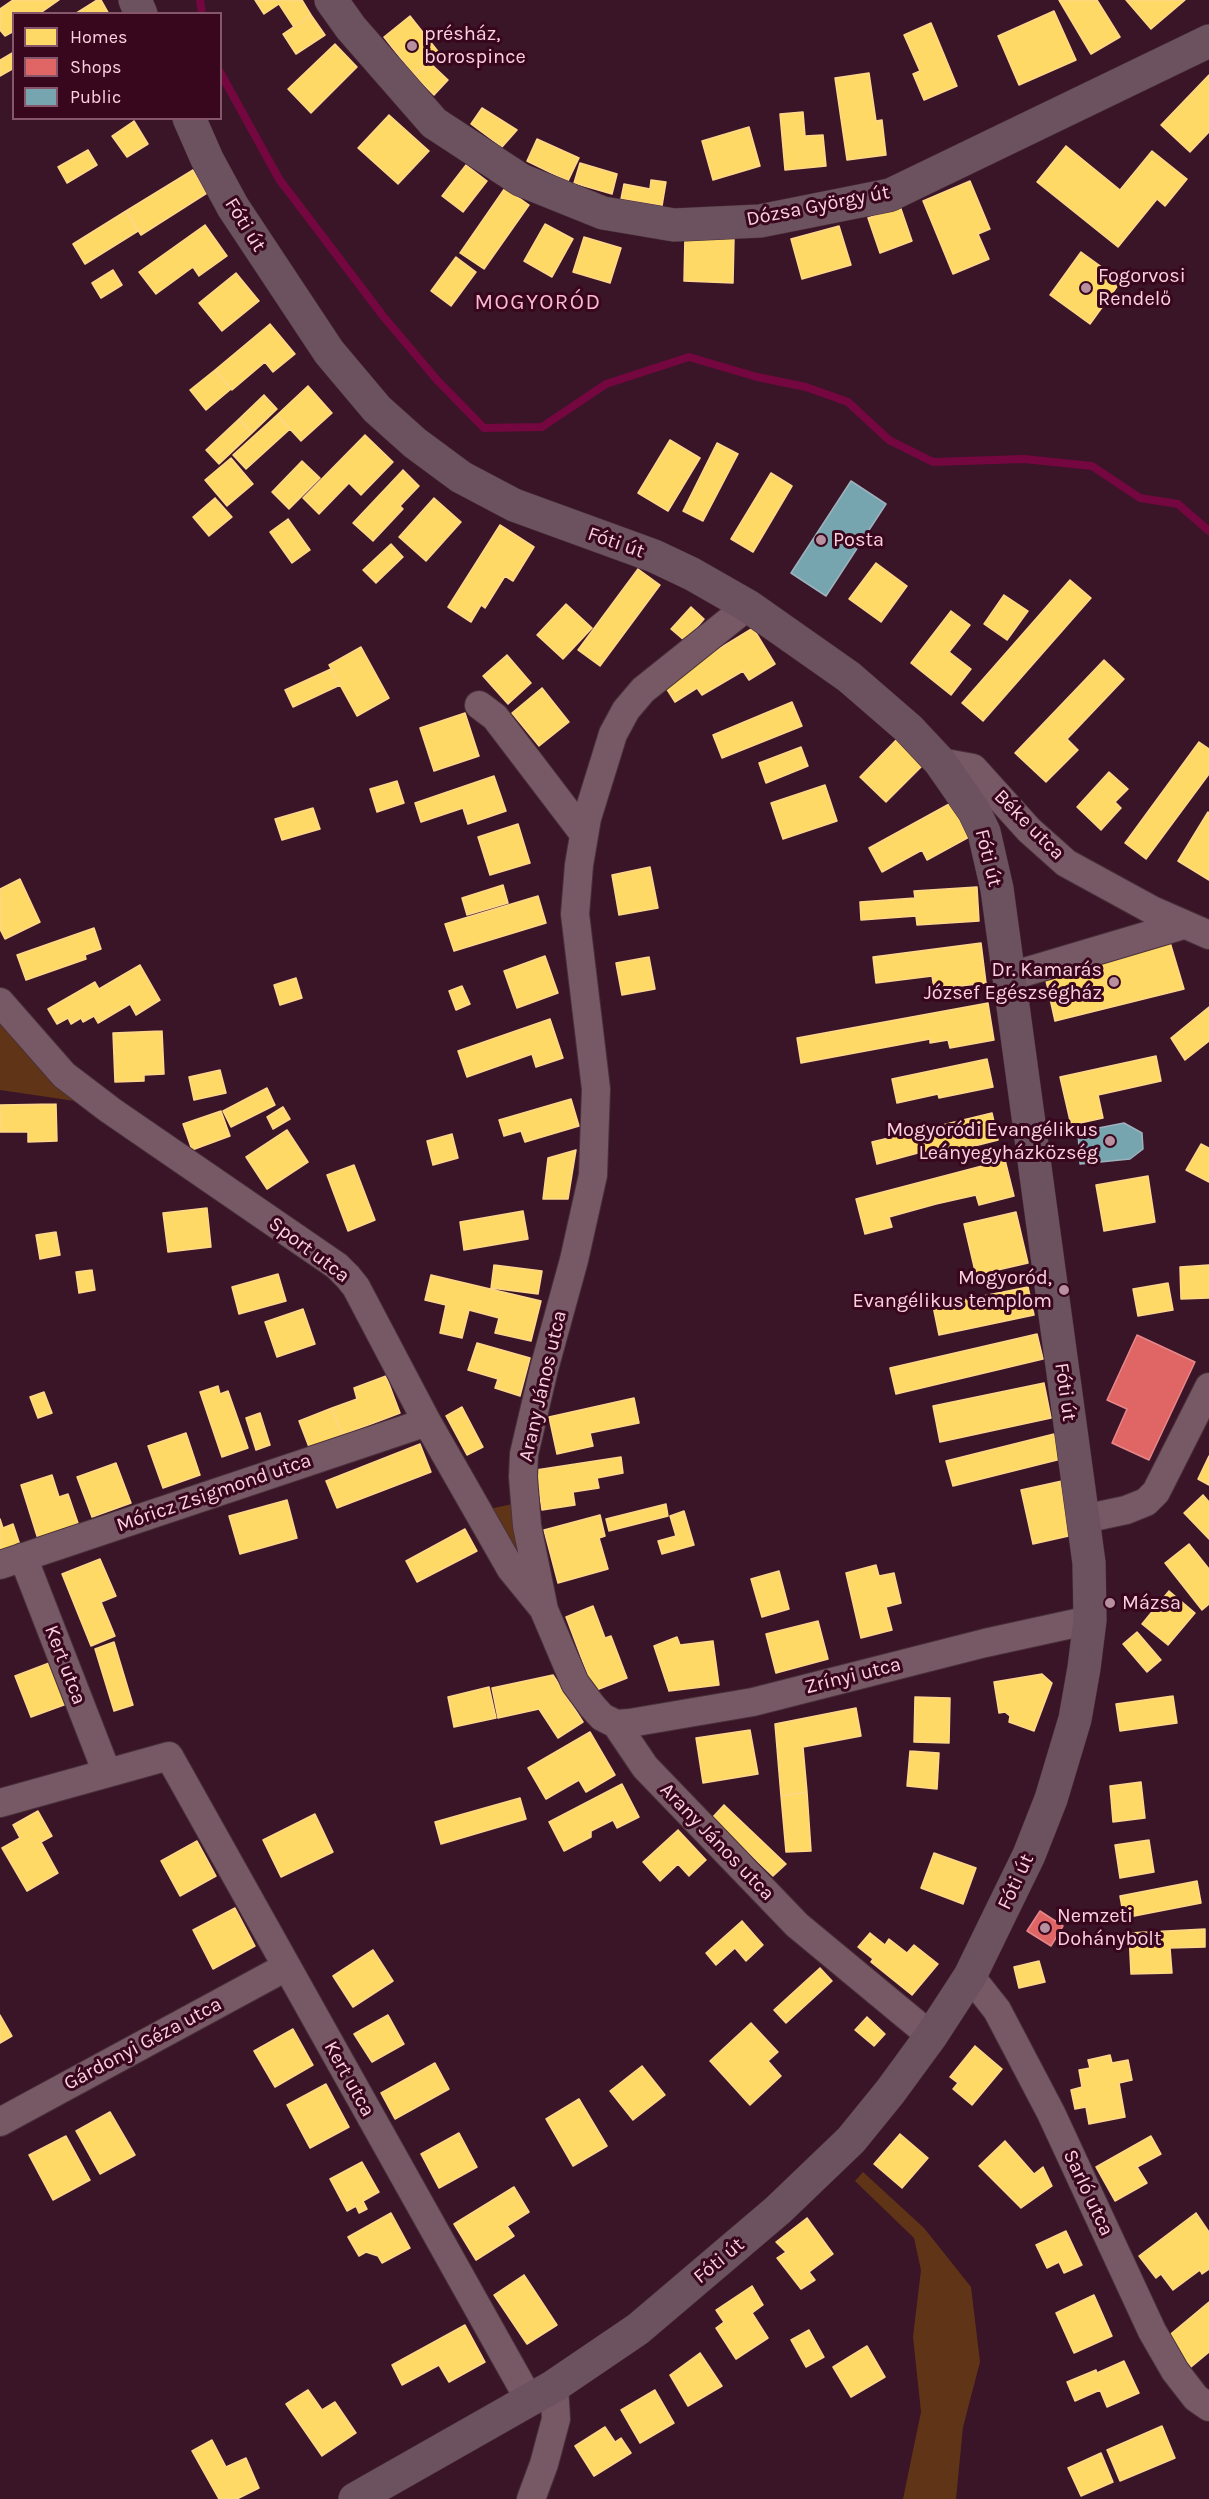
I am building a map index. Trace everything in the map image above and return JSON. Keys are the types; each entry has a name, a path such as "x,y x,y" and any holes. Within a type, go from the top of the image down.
{"main road":[{"name":"Dózsa György út","path":"331,0 351,28 434,123 521,180 603,213 674,225 760,221 890,195 1209,41"},
{"name":"Fóti út","path":"190,120 207,159 233,207 329,352 377,409 415,443 461,477 514,505 654,556 692,574 748,606 856,684 909,729 940,762 975,812 984,832 997,889 1089,1563 1090,1620 1075,1719 1051,1799 1029,1855 970,1976 931,2036 851,2140 778,2210 638,2329 542,2394 355,2499"}],"street":[{"name":"Arany János utca","path":"748,606 643,690 626,710 613,734 587,818 579,865 575,914 596,1089 593,1175 574,1260 529,1431 523,1477 527,1526 544,1610 576,1683 602,1717 616,1724 645,1767 797,1925 931,2036"},
{"path":"479,705 495,717 584,834"},
{"name":"Béke utca","path":"940,762 973,768 1029,830 1066,863 1196,930"},
{"path":"1008,977 1196,930"},
{"name":"Sport utca","path":"0,1002 64,1075 110,1110 337,1266 348,1276 356,1287 427,1422 511,1569 544,1610"},
{"path":"1084,1519 1126,1510 1146,1502 1156,1492 1209,1387"},
{"name":"Móricz Zsigmond utca","path":"11,1561 427,1422"},
{"name":"Kert utca","path":"11,1561 107,1773 169,1756 286,1967 542,2394"},
{"name":"Zrínyi utca","path":"616,1724 630,1724 753,1702 985,1642 1090,1620"},
{"path":"0,1803 107,1773"},
{"name":"Gárdonyi Géza utca","path":"0,2122 286,1967"},
{"name":"Sarló utca","path":"970,1976 998,2010 1050,2112 1152,2331 1175,2371 1196,2398 1209,2407"},
{"path":"531,2499 544,2464 556,2419 542,2394"}],"shaded area":[{"path":"0,1014 75,1101 0,1090"},
{"path":"517,1503 533,1589 485,1510"},
{"path":"863,2172 924,2228 971,2287 980,2362 963,2427 956,2499 903,2499 921,2412 913,2337 921,2270 914,2238 855,2181"}],"building: Homes":[{"path":"13,0 59,0 42,12 12,12 12,32 5,36 0,30 0,9"},
{"path":"97,0 101,0 108,12 78,12"},
{"path":"255,0 302,0 311,15 294,27 279,4 264,14"},
{"path":"1059,0 1097,0 1120,37 1091,54"},
{"path":"1126,0 1185,0 1151,29"},
{"path":"1054,11 1076,60 1019,85 998,36"},
{"path":"311,15 325,35 296,54 283,34"},
{"name":"présház, borospince","path":"410,16 440,54 414,75 384,37"},
{"path":"931,23 957,86 924,100 913,74 920,71 904,35"},
{"path":"335,44 357,67 311,113 288,89"},
{"path":"12,53 12,69 0,76 0,60"},
{"name":"présház, borospince","path":"430,63 448,80 434,95 414,75"},
{"path":"869,73 876,121 882,120 886,155 847,160 835,78"},
{"path":"1209,75 1209,132 1190,152 1161,125"},
{"name":"présház, borospince","path":"482,108 517,130 502,147 471,124"},
{"path":"803,112 805,136 823,135 826,166 785,170 780,114"},
{"path":"389,115 429,151 398,184 358,148"},
{"path":"134,121 148,144 127,157 112,136"},
{"path":"749,127 760,166 713,180 702,141"},
{"path":"537,139 579,158 568,181 527,161"},
{"path":"1066,146 1120,190 1152,151 1187,179 1165,206 1157,199 1118,247 1037,182"},
{"path":"88,150 97,165 67,183 58,167"},
{"path":"580,163 617,174 612,194 574,183"},
{"path":"466,165 487,181 463,212 442,196"},
{"path":"193,170 207,193 141,235 126,211"},
{"path":"651,180 666,182 662,206 621,199 624,184 650,189"},
{"path":"970,181 990,229 978,234 989,259 953,274 923,201"},
{"path":"505,188 529,205 484,269 460,253"},
{"path":"900,206 912,241 880,253 868,218"},
{"path":"126,211 138,231 85,264 73,244"},
{"path":"545,224 573,239 552,277 524,261"},
{"path":"205,225 227,256 199,276 193,267 156,294 139,272"},
{"path":"839,226 851,265 802,279 791,239"},
{"path":"685,236 734,238 733,283 684,281"},
{"path":"584,237 621,248 610,283 573,272"},
{"name":"Fogorvosi Rendelő","path":"1081,252 1121,281 1090,324 1050,295"},
{"path":"456,257 476,272 451,306 431,291"},
{"path":"113,270 122,285 101,298 92,283"},
{"path":"236,273 259,301 222,331 199,303"},
{"path":"270,324 295,354 273,372 265,362 232,390 215,370"},
{"path":"215,370 231,389 206,410 190,390"},
{"path":"308,386 332,413 301,441 277,415"},
{"path":"264,395 277,409 252,433 239,419"},
{"path":"277,415 290,429 246,469 233,455"},
{"path":"239,419 252,433 219,464 206,450"},
{"path":"365,435 393,462 361,495 349,483 319,514 303,498"},
{"path":"670,440 700,458 668,511 638,493"},
{"path":"717,443 738,454 703,521 683,511"},
{"path":"231,458 253,484 227,506 205,480"},
{"path":"302,461 320,478 289,509 272,492"},
{"path":"403,470 419,486 400,506 403,509 373,541 353,523"},
{"path":"771,473 792,486 753,552 731,539"},
{"path":"215,498 232,517 209,536 193,517"},
{"path":"434,498 461,522 426,561 399,537"},
{"path":"288,519 310,550 292,563 270,532"},
{"path":"500,525 534,547 513,581 505,576 485,608 481,605 471,622 448,607"},
{"path":"391,544 403,557 376,583 363,570"},
{"path":"876,563 907,586 881,622 849,599"},
{"path":"638,569 660,585 600,666 578,650"},
{"path":"1070,580 1091,598 983,721 962,703"},
{"path":"1004,595 1028,611 1007,640 984,624"},
{"path":"566,604 592,628 563,659 537,635"},
{"path":"691,607 704,619 685,641 671,629"},
{"path":"951,611 970,625 949,652 971,669 951,695 911,663"},
{"path":"753,628 775,664 749,680 743,671 702,695 697,688 675,702 663,683"},
{"path":"361,647 389,698 357,716 329,665"},
{"path":"507,655 531,683 508,704 483,676"},
{"path":"1104,660 1124,679 1067,739 1078,750 1046,782 1015,753"},
{"path":"331,669 340,685 293,707 285,690"},
{"path":"542,688 569,722 539,746 512,713"},
{"path":"792,702 802,726 722,758 713,735"},
{"path":"465,713 479,756 434,771 420,728"},
{"path":"902,734 928,760 886,802 860,777"},
{"path":"1199,742 1209,749 1209,774 1146,859 1125,843"},
{"path":"801,747 808,766 766,783 759,763"},
{"path":"1109,772 1128,789 1115,802 1121,808 1101,830 1077,807"},
{"path":"494,776 506,811 468,824 463,808 421,822 415,803"},
{"path":"397,781 404,803 377,812 370,789"},
{"path":"825,785 837,821 783,839 771,803"},
{"path":"951,803 969,837 927,860 922,850 882,872 869,848"},
{"path":"313,808 320,829 282,840 275,819"},
{"path":"1209,813 1209,880 1178,861"},
{"path":"518,824 530,863 490,875 478,837"},
{"path":"650,867 658,908 619,915 612,875"},
{"path":"20,879 40,922 5,939 0,929 0,889"},
{"path":"503,885 508,903 467,915 462,898"},
{"path":"977,887 979,921 917,925 916,916 861,920 860,902 915,898 914,891"},
{"path":"538,896 546,923 454,951 445,924"},
{"path":"94,928 101,949 85,955 86,959 26,980 17,955"},
{"name":"Dr. Kamarás József Egészségház","path":"1169,939 1184,989 1055,1021 1045,976"},
{"path":"981,943 986,983 934,989 932,976 876,983 873,957"},
{"path":"545,956 558,993 517,1008 504,971"},
{"path":"649,957 655,989 622,995 616,963"},
{"path":"140,965 160,1000 136,1015 130,1004 98,1023 94,1016 83,1022 81,1018 71,1024 68,1018 57,1024 48,1009 95,982 99,989"},
{"path":"296,978 302,998 280,1005 274,985"},
{"path":"462,986 470,1004 456,1010 449,991"},
{"path":"988,1003 994,1040 950,1048 948,1040 930,1043 930,1039 801,1063 797,1038"},
{"path":"1209,1007 1209,1041 1185,1060 1171,1038"},
{"path":"550,1019 563,1058 536,1067 532,1054 467,1077 458,1051"},
{"path":"162,1031 164,1074 144,1075 144,1081 115,1082 113,1033"},
{"path":"1156,1056 1161,1081 1098,1095 1103,1118 1071,1125 1060,1077"},
{"path":"987,1059 993,1087 939,1098 938,1094 897,1103 892,1079"},
{"path":"220,1070 226,1093 194,1100 189,1077"},
{"path":"267,1088 275,1105 231,1127 223,1111"},
{"path":"571,1099 579,1126 525,1142 521,1131 504,1136 499,1120"},
{"path":"56,1104 57,1141 28,1142 28,1132 0,1132 0,1105"},
{"path":"283,1107 290,1119 273,1129 267,1117"},
{"path":"221,1111 230,1136 192,1150 183,1124"},
{"path":"992,1113 998,1140 931,1157 929,1150 877,1164 872,1142"},
{"path":"287,1130 308,1162 267,1189 246,1157"},
{"path":"452,1134 458,1158 433,1165 427,1141"},
{"path":"1201,1144 1209,1148 1209,1182 1186,1170"},
{"path":"576,1150 568,1199 543,1199 548,1158"},
{"path":"1005,1160 1014,1196 979,1205 976,1195 936,1204 889,1217 892,1227 865,1234 856,1199"},
{"path":"354,1165 375,1220 348,1231 327,1175"},
{"path":"1148,1176 1155,1222 1104,1231 1096,1185"},
{"path":"207,1208 211,1247 168,1252 163,1213"},
{"path":"523,1211 528,1239 464,1250 460,1222"},
{"path":"1016,1212 1028,1263 976,1275 964,1224"},
{"path":"56,1232 60,1255 40,1259 36,1235"},
{"path":"494,1265 542,1271 538,1294 491,1288"},
{"path":"1209,1265 1209,1298 1181,1299 1180,1267"},
{"path":"92,1270 95,1290 79,1293 76,1272"},
{"path":"278,1274 286,1301 239,1314 232,1287"},
{"path":"431,1275 541,1301 531,1341 495,1333 499,1318 469,1310 462,1338 440,1333 446,1305 425,1300"},
{"path":"1168,1283 1173,1310 1138,1316 1133,1289"},
{"path":"1028,1287 1034,1315 939,1335 933,1306"},
{"path":"303,1309 315,1344 277,1357 265,1322"},
{"path":"1037,1334 1043,1359 896,1394 890,1368"},
{"path":"477,1343 530,1358 520,1396 495,1388 498,1379 468,1370"},
{"path":"386,1376 400,1413 342,1435 332,1408 357,1399 354,1388"},
{"path":"1044,1383 1051,1418 940,1442 933,1406"},
{"path":"218,1386 220,1394 228,1391 248,1448 222,1457 200,1392"},
{"path":"44,1392 52,1413 38,1418 30,1397"},
{"path":"634,1398 639,1423 590,1433 593,1446 557,1454 549,1417"},
{"path":"462,1407 483,1447 467,1455 446,1416"},
{"path":"332,1408 342,1435 309,1447 299,1421"},
{"path":"260,1413 270,1445 256,1450 246,1418"},
{"path":"186,1433 200,1475 163,1488 148,1446"},
{"path":"1054,1434 1061,1459 953,1486 946,1461"},
{"path":"420,1444 431,1472 337,1508 326,1481"},
{"path":"1209,1456 1209,1485 1198,1479"},
{"path":"621,1457 623,1473 597,1478 599,1488 573,1492 575,1505 542,1510 536,1470"},
{"path":"116,1463 131,1503 92,1517 77,1477"},
{"path":"52,1475 59,1497 68,1494 79,1526 38,1539 21,1485"},
{"path":"1062,1481 1073,1535 1033,1544 1021,1490"},
{"path":"1203,1495 1209,1502 1209,1539 1184,1513"},
{"path":"287,1500 297,1538 240,1554 229,1516"},
{"path":"666,1504 668,1516 609,1531 606,1519"},
{"path":"684,1511 694,1545 662,1554 658,1541 676,1536 670,1516"},
{"path":"600,1515 605,1536 599,1538 608,1569 558,1583 544,1530"},
{"path":"0,1519 3,1528 13,1524 21,1548 0,1556"},
{"path":"465,1529 477,1551 417,1582 406,1561"},
{"path":"1189,1544 1209,1569 1209,1604 1202,1610 1165,1563"},
{"path":"100,1559 116,1596 101,1602 115,1636 91,1646 62,1574"},
{"path":"876,1565 879,1576 894,1573 901,1603 886,1607 892,1630 861,1638 846,1573"},
{"path":"779,1571 789,1609 762,1617 751,1579"},
{"path":"1169,1591 1195,1613 1168,1645 1142,1624"},
{"path":"593,1606 605,1638 611,1636 627,1678 594,1691 566,1617"},
{"path":"818,1621 828,1659 776,1673 766,1634"},
{"path":"1137,1632 1161,1660 1147,1672 1123,1644"},
{"path":"677,1637 680,1645 713,1641 719,1685 669,1691 654,1646"},
{"path":"114,1642 133,1705 114,1711 95,1649"},
{"path":"57,1660 72,1702 31,1717 15,1676"},
{"path":"1042,1674 1052,1683 1034,1731 1009,1722 1010,1716 1005,1712 999,1713 994,1682"},
{"path":"553,1675 583,1722 558,1738 539,1709 498,1718 492,1688"},
{"path":"489,1687 496,1718 454,1727 448,1697"},
{"path":"1173,1696 1177,1723 1120,1731 1116,1704"},
{"path":"915,1697 950,1698 949,1743 914,1742"},
{"path":"856,1708 861,1736 803,1747 807,1792 781,1796 775,1724"},
{"path":"750,1730 758,1774 703,1783 696,1738"},
{"path":"590,1732 615,1775 586,1792 579,1780 546,1799 528,1768"},
{"path":"910,1751 939,1753 937,1789 907,1786"},
{"path":"1141,1782 1145,1818 1113,1822 1110,1786"},
{"path":"622,1784 639,1817 617,1828 613,1820 591,1831 591,1837 564,1851 549,1822"},
{"path":"807,1792 811,1851 786,1852 781,1796"},
{"path":"520,1798 526,1819 441,1844 435,1822"},
{"path":"724,1805 786,1864 773,1876 712,1818"},
{"path":"38,1811 52,1836 41,1842 58,1873 27,1891 2,1848 20,1838 13,1825"},
{"path":"315,1814 333,1852 281,1877 263,1840"},
{"path":"678,1830 706,1860 689,1876 678,1864 660,1881 643,1862"},
{"path":"1149,1840 1154,1872 1120,1878 1115,1845"},
{"path":"197,1841 216,1876 180,1896 161,1861"},
{"path":"934,1853 976,1868 963,1904 921,1888"},
{"path":"1197,1881 1201,1903 1124,1918 1120,1896"},
{"path":"235,1908 255,1946 213,1969 193,1930"},
{"path":"742,1921 763,1945 746,1961 735,1948 716,1965 706,1953"},
{"path":"1205,1929 1205,1947 1170,1948 1172,1973 1131,1974 1129,1933"},
{"path":"870,1933 885,1945 889,1939 907,1953 914,1945 938,1964 912,1995 871,1962 873,1959 858,1947"},
{"path":"373,1950 393,1981 353,2007 333,1976"},
{"path":"1039,1961 1045,1982 1019,1988 1014,1967"},
{"path":"820,1968 832,1981 786,2023 774,2010"},
{"path":"0,2015 12,2036 0,2043"},
{"path":"388,2015 404,2044 372,2062 354,2034"},
{"path":"867,2017 885,2034 874,2046 855,2030"},
{"path":"751,2023 778,2052 768,2061 781,2076 750,2105 710,2061"},
{"path":"293,2029 313,2065 275,2087 254,2051"},
{"path":"975,2046 1002,2069 972,2105 953,2089 958,2083 950,2077"},
{"path":"1110,2055 1112,2063 1128,2060 1132,2080 1119,2083 1125,2117 1089,2124 1086,2107 1075,2109 1071,2090 1082,2087 1079,2070 1090,2068 1088,2060"},
{"path":"435,2063 449,2089 395,2119 381,2093"},
{"path":"642,2066 665,2095 633,2120 610,2091"},
{"path":"326,2084 349,2127 310,2148 287,2105"},
{"path":"579,2099 607,2146 573,2166 546,2119"},
{"path":"110,2112 135,2155 100,2174 76,2131"},
{"path":"459,2133 477,2167 439,2188 421,2154"},
{"path":"900,2134 928,2158 902,2188 874,2164"},
{"path":"66,2136 90,2180 53,2200 29,2155"},
{"path":"1151,2136 1161,2154 1137,2167 1147,2183 1115,2201 1096,2167"},
{"path":"1005,2141 1034,2174 1043,2167 1052,2186 1021,2208 979,2166"},
{"path":"362,2162 379,2192 363,2201 367,2209 359,2213 356,2206 347,2211 330,2179"},
{"path":"514,2187 529,2212 507,2226 514,2236 476,2260 454,2224"},
{"path":"391,2213 410,2248 382,2263 378,2256 366,2252 359,2256 348,2237"},
{"path":"1196,2213 1209,2232 1209,2269 1202,2274 1200,2270 1173,2290 1161,2274 1156,2278 1139,2256"},
{"path":"807,2218 833,2254 809,2272 815,2280 801,2289 777,2258 786,2252 776,2242"},
{"path":"1066,2231 1082,2265 1064,2273 1059,2262 1047,2268 1036,2245"},
{"path":"524,2275 557,2325 527,2344 494,2295"},
{"path":"752,2286 763,2305 752,2313 768,2338 736,2359 716,2328 724,2322 716,2310"},
{"path":"1094,2295 1112,2336 1074,2353 1056,2313"},
{"path":"1209,2302 1209,2352 1191,2367 1166,2338"},
{"path":"465,2325 485,2362 449,2382 439,2365 402,2385 392,2365"},
{"path":"809,2330 824,2357 806,2367 791,2340"},
{"path":"867,2346 885,2377 851,2397 833,2367"},
{"path":"700,2353 722,2386 688,2406 670,2375"},
{"path":"1124,2361 1139,2393 1107,2407 1100,2390 1075,2401 1067,2382 1096,2370 1097,2373"},
{"path":"308,2390 322,2410 335,2402 356,2433 322,2456 286,2404"},
{"path":"655,2390 674,2423 640,2443 621,2410"},
{"path":"1162,2426 1175,2458 1120,2481 1107,2450"},
{"path":"605,2427 615,2442 621,2438 631,2453 594,2476 575,2446"},
{"path":"212,2440 226,2467 246,2458 259,2488 237,2499 219,2499 192,2451"},
{"path":"1101,2453 1113,2482 1081,2496 1068,2468"}],"building: Shops":[{"path":"1137,1335 1195,1362 1149,1460 1112,1443 1127,1409 1107,1400"},
{"name":"Nemzeti Dohánybolt","path":"1040,1911 1063,1926 1051,1946 1027,1931"}],"building: Public":[{"path":"851,481 886,504 826,596 791,573"},
{"name":"Mogyoródi Evangélikus Leányegyházközség","path":"1124,1123 1142,1133 1143,1149 1130,1159 1080,1164 1078,1132"}],"waterway":[{"path":"200,0 202,12"},
{"path":"222,76 279,179 383,316 437,380 484,428 542,427 606,384 689,357 757,377 806,387 848,402 889,440 933,462 1024,459 1092,466 1140,498 1178,504 1209,531"}],"place":[{"name":"présház, borospince","path":"412,46"},
{"name":"Fogorvosi Rendelő","path":"1086,288"},
{"name":"Posta","path":"821,540"},
{"name":"Dr. Kamarás József Egészségház","path":"1114,982"},
{"name":"Mogyoródi Evangélikus Leányegyházközség","path":"1110,1141"},
{"name":"Mogyoród, Evangélikus templom","path":"1064,1290"},
{"name":"Mázsa","path":"1110,1603"},
{"name":"Nemzeti Dohánybolt","path":"1045,1928"}],"district":[{"name":"MOGYORÓD","path":"538,303"}]}
